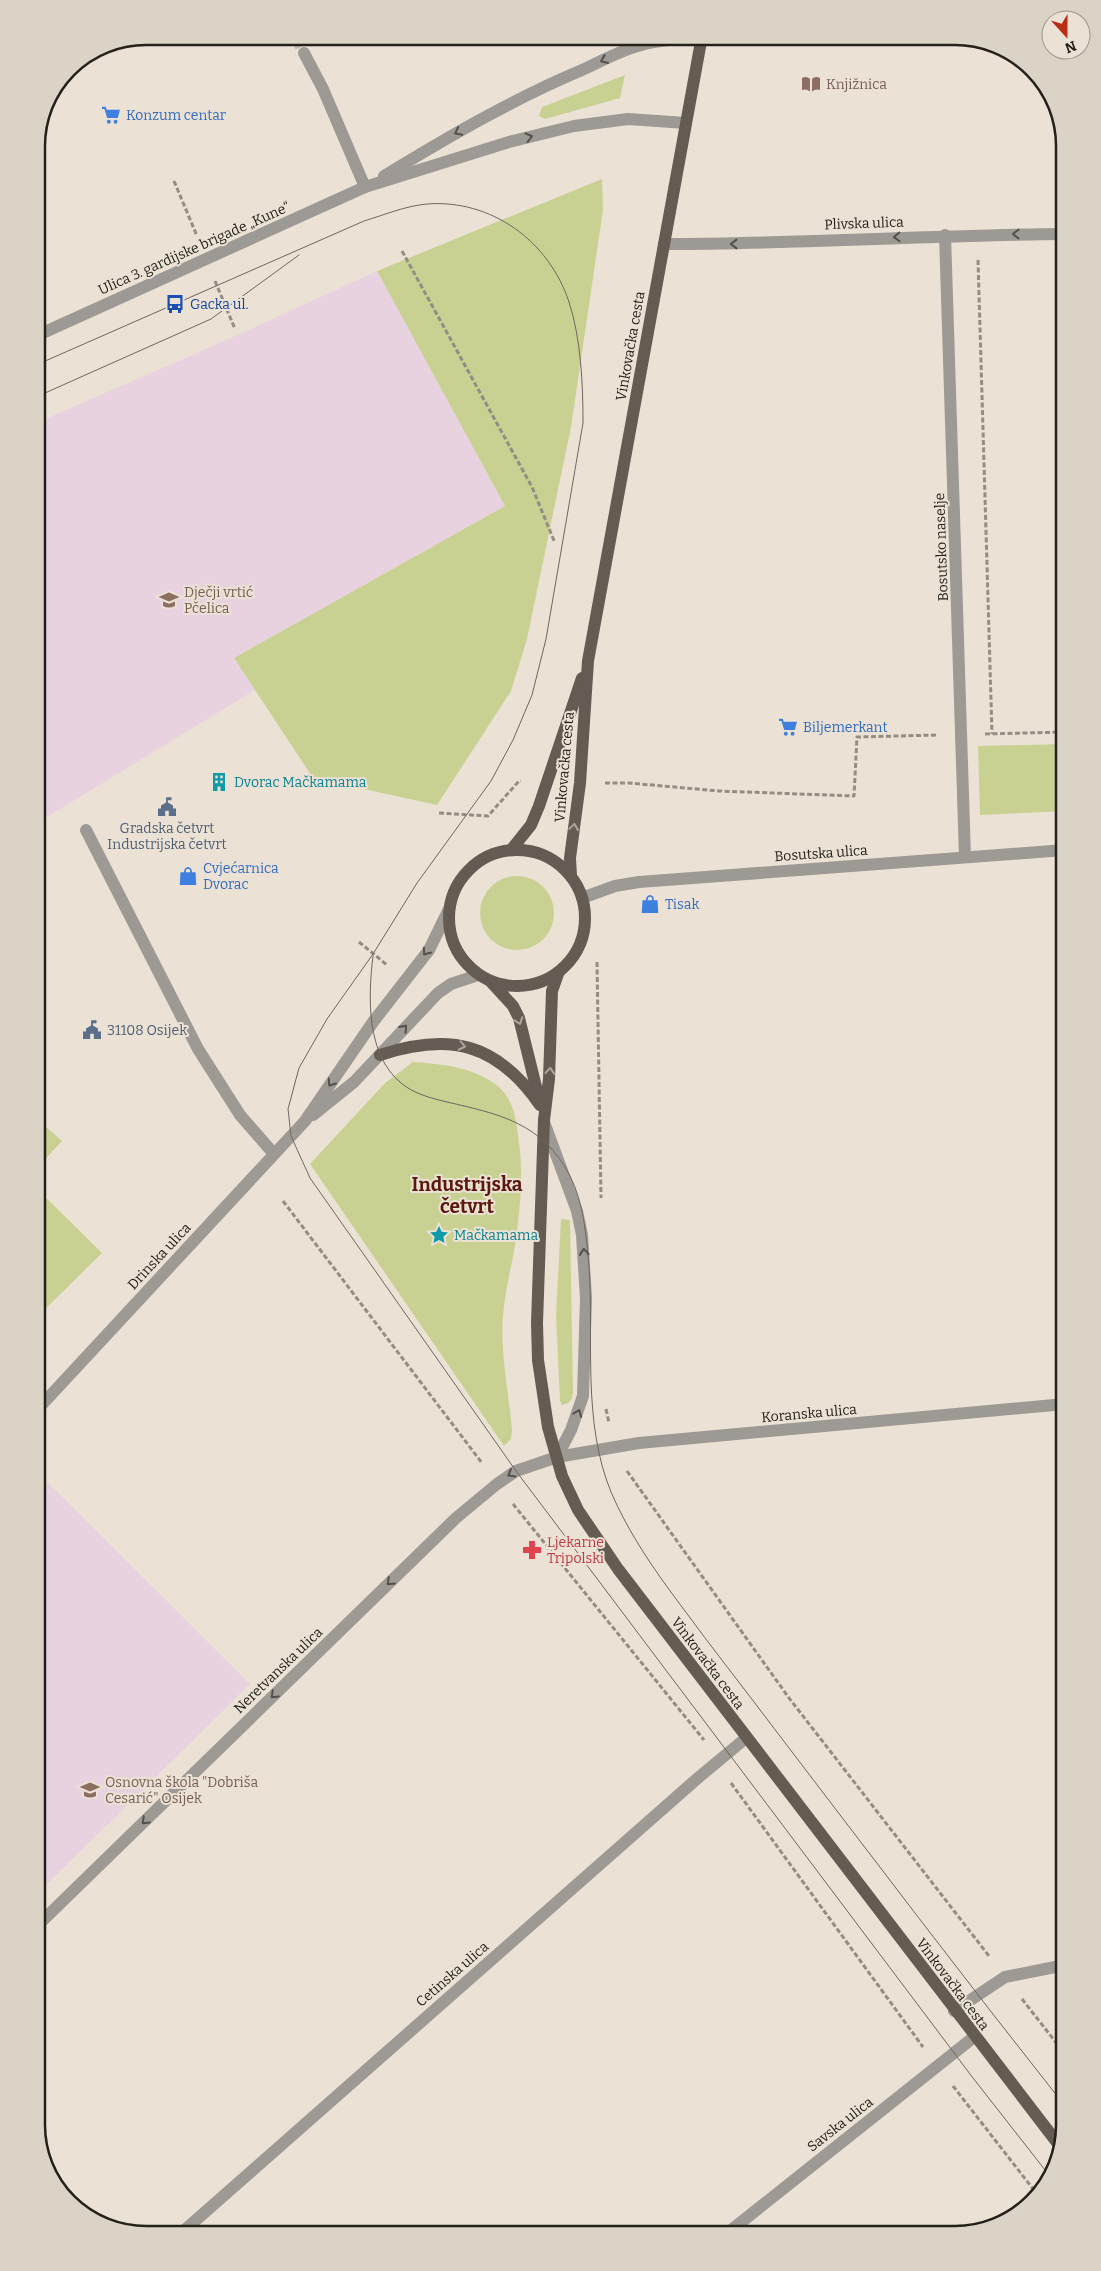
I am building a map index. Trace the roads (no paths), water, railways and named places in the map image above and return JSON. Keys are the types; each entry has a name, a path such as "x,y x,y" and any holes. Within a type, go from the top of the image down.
{"main road":[{"name":"Vinkovačka cesta","path":"571,876 570,858 580,783 588,661 701,45"},
{"name":"Vinkovačka cesta","path":"511,850 531,825 588,661"},
{"path":"511,850 528,851 544,856 559,864 571,876 582,898 586,918 582,940 573,958 558,974 536,984 514,987 491,982 478,975 458,953 451,939 449,909 454,891 464,875 477,863 493,854 511,850"},
{"name":"Vinkovačka cesta","path":"558,974 552,991 549,1079 544,1120 538,1351 542,1395 556,1457 570,1494 592,1532 746,1738 1055,2140"},
{"name":"Vinkovačka cesta","path":"491,982 509,1000 519,1018 544,1120"},
{"path":"380,1055 404,1047 429,1043 464,1046 495,1058 511,1070 540,1105"}],"street":[{"name":"Ulica 3. gardijske brigade „Kune“","path":"45,332 365,187 453,134 553,82 642,45"},
{"path":"304,53 365,187"},
{"name":"Ulica 3. gardijske brigade „Kune“","path":"365,187 509,142 574,126 628,119 686,124"},
{"name":"Plivska ulica","path":"664,244 743,244 946,235 1056,234"},
{"name":"Bosutsko naselje","path":"946,235 965,857"},
{"path":"86,830 198,1048 240,1115 274,1154"},
{"name":"Bosutska ulica","path":"582,898 615,886 639,882 1056,851"},
{"name":"Drinska ulica","path":"305,1121 373,1022 429,950 449,909"},
{"name":"Drinska ulica","path":"45,1401 305,1121 354,1082 438,993 451,984 478,975"},
{"path":"544,1120 577,1211 584,1253 586,1298 583,1396 571,1430 556,1457"},
{"name":"Koranska ulica","path":"556,1457 616,1446 1056,1405"},
{"name":"Neretvanska ulica","path":"45,1918 456,1518 516,1471 556,1457"},
{"name":"Cetinska ulica","path":"188,2226 716,1762 746,1738"},
{"path":"954,2011 1005,1977 1056,1967"},
{"name":"Savska ulica","path":"736,2226 974,2037"}],"tunnel":[{"path":"300,45 304,53"}],"tram line":[{"path":"45,361 364,221 419,205 451,204 495,217 514,228 532,243 547,260 560,280 569,302 579,346 583,423 546,639 532,695 513,740 491,781 417,883 373,954 327,1019 299,1068 288,1109 291,1136 310,1178 516,1471 973,2078 1046,2171"},
{"path":"45,393 211,319 299,255"},
{"path":"373,956 370,989 372,1024 375,1041 381,1057 390,1071 401,1083 417,1093 502,1117 533,1132 559,1158 575,1187 581,1209 588,1254 591,1380 596,1437 602,1465 611,1492 634,1537 662,1580 705,1637 1056,2094"}],"place":[{"name":"Knjižnica","path":"811,84"},
{"name":"Konzum centar","path":"111,115"},
{"name":"Gacka ul.","path":"175,304"},
{"name":"Dječji vrtić Pčelica","path":"169,600"},
{"name":"Biljemerkant","path":"788,727"},
{"name":"Dvorac Mačkamama","path":"219,782"},
{"name":"Gradska četvrt Industrijska četvrt","path":"167,807"},
{"name":"Cvjećarnica Dvorac","path":"188,876"},
{"name":"Tisak","path":"650,904"},
{"name":"31108 Osijek","path":"92,1030"},
{"name":"Mačkamama","path":"439,1235"},
{"name":"Ljekarne Tripolski","path":"532,1550"},
{"name":"Osnovna škola \"Dobriša Cesarić\" Osijek","path":"90,1790"}],"district":[{"name":"Industrijska četvrt","path":"467,1195"}]}
